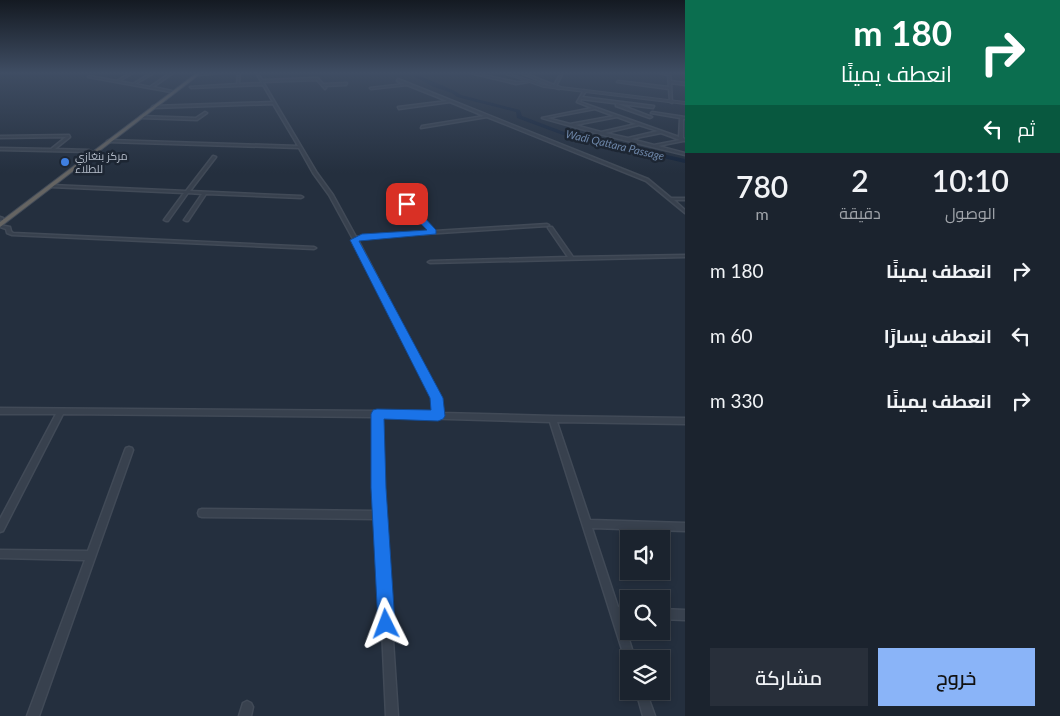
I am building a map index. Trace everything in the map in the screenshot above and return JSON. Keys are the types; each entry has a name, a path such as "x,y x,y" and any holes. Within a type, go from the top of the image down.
{"highway":[{"path":"0,222 89,151 149,106"},
{"path":"0,222 153,107"}],"street":[{"path":"153,107 171,106"},
{"path":"276,106 314,172 331,195 355,240 437,398 438,416"},
{"path":"399,108 411,106"},
{"path":"464,106 645,179 685,212"},
{"path":"591,106 683,139"},
{"path":"621,106 652,115 683,118 683,139"},
{"path":"648,106 653,107 649,127"},
{"path":"596,108 543,118 567,126 684,154"},
{"path":"609,113 629,109"},
{"path":"141,117 196,119 206,113"},
{"path":"422,127 488,116"},
{"path":"567,126 617,116"},
{"path":"599,133 640,124"},
{"path":"625,140 662,132"},
{"path":"0,137 69,136 53,149"},
{"path":"653,147 683,139"},
{"path":"109,141 300,147"},
{"path":"0,149 89,151"},
{"path":"166,220 214,157"},
{"path":"50,186 301,197"},
{"path":"186,220 205,192"},
{"path":"670,199 685,199"},
{"path":"407,204 433,232"},
{"path":"0,222 12,234 314,248"},
{"path":"355,240 362,237 548,226 572,259"},
{"path":"430,262 685,256"},
{"path":"0,411 377,414 552,420 685,421"},
{"path":"0,528 60,411"},
{"path":"377,414 380,515 392,716"},
{"path":"552,420 627,650"},
{"path":"33,716 129,450"},
{"path":"202,513 380,515"},
{"path":"587,524 685,527"},
{"path":"0,554 90,556"},
{"path":"615,612 620,612"},
{"path":"670,614 685,615"},
{"path":"644,700 649,716"}],"waterway":[{"name":"Wadi Qattara Passage","path":"500,106 518,111 519,117 565,134 685,161"}],"place":[{"name":"مركز بنغازي للطلاء","path":"65,162"}],"route":[{"path":"386,624 377,414 438,416 437,398 355,240 362,237 433,232 407,204"}]}
